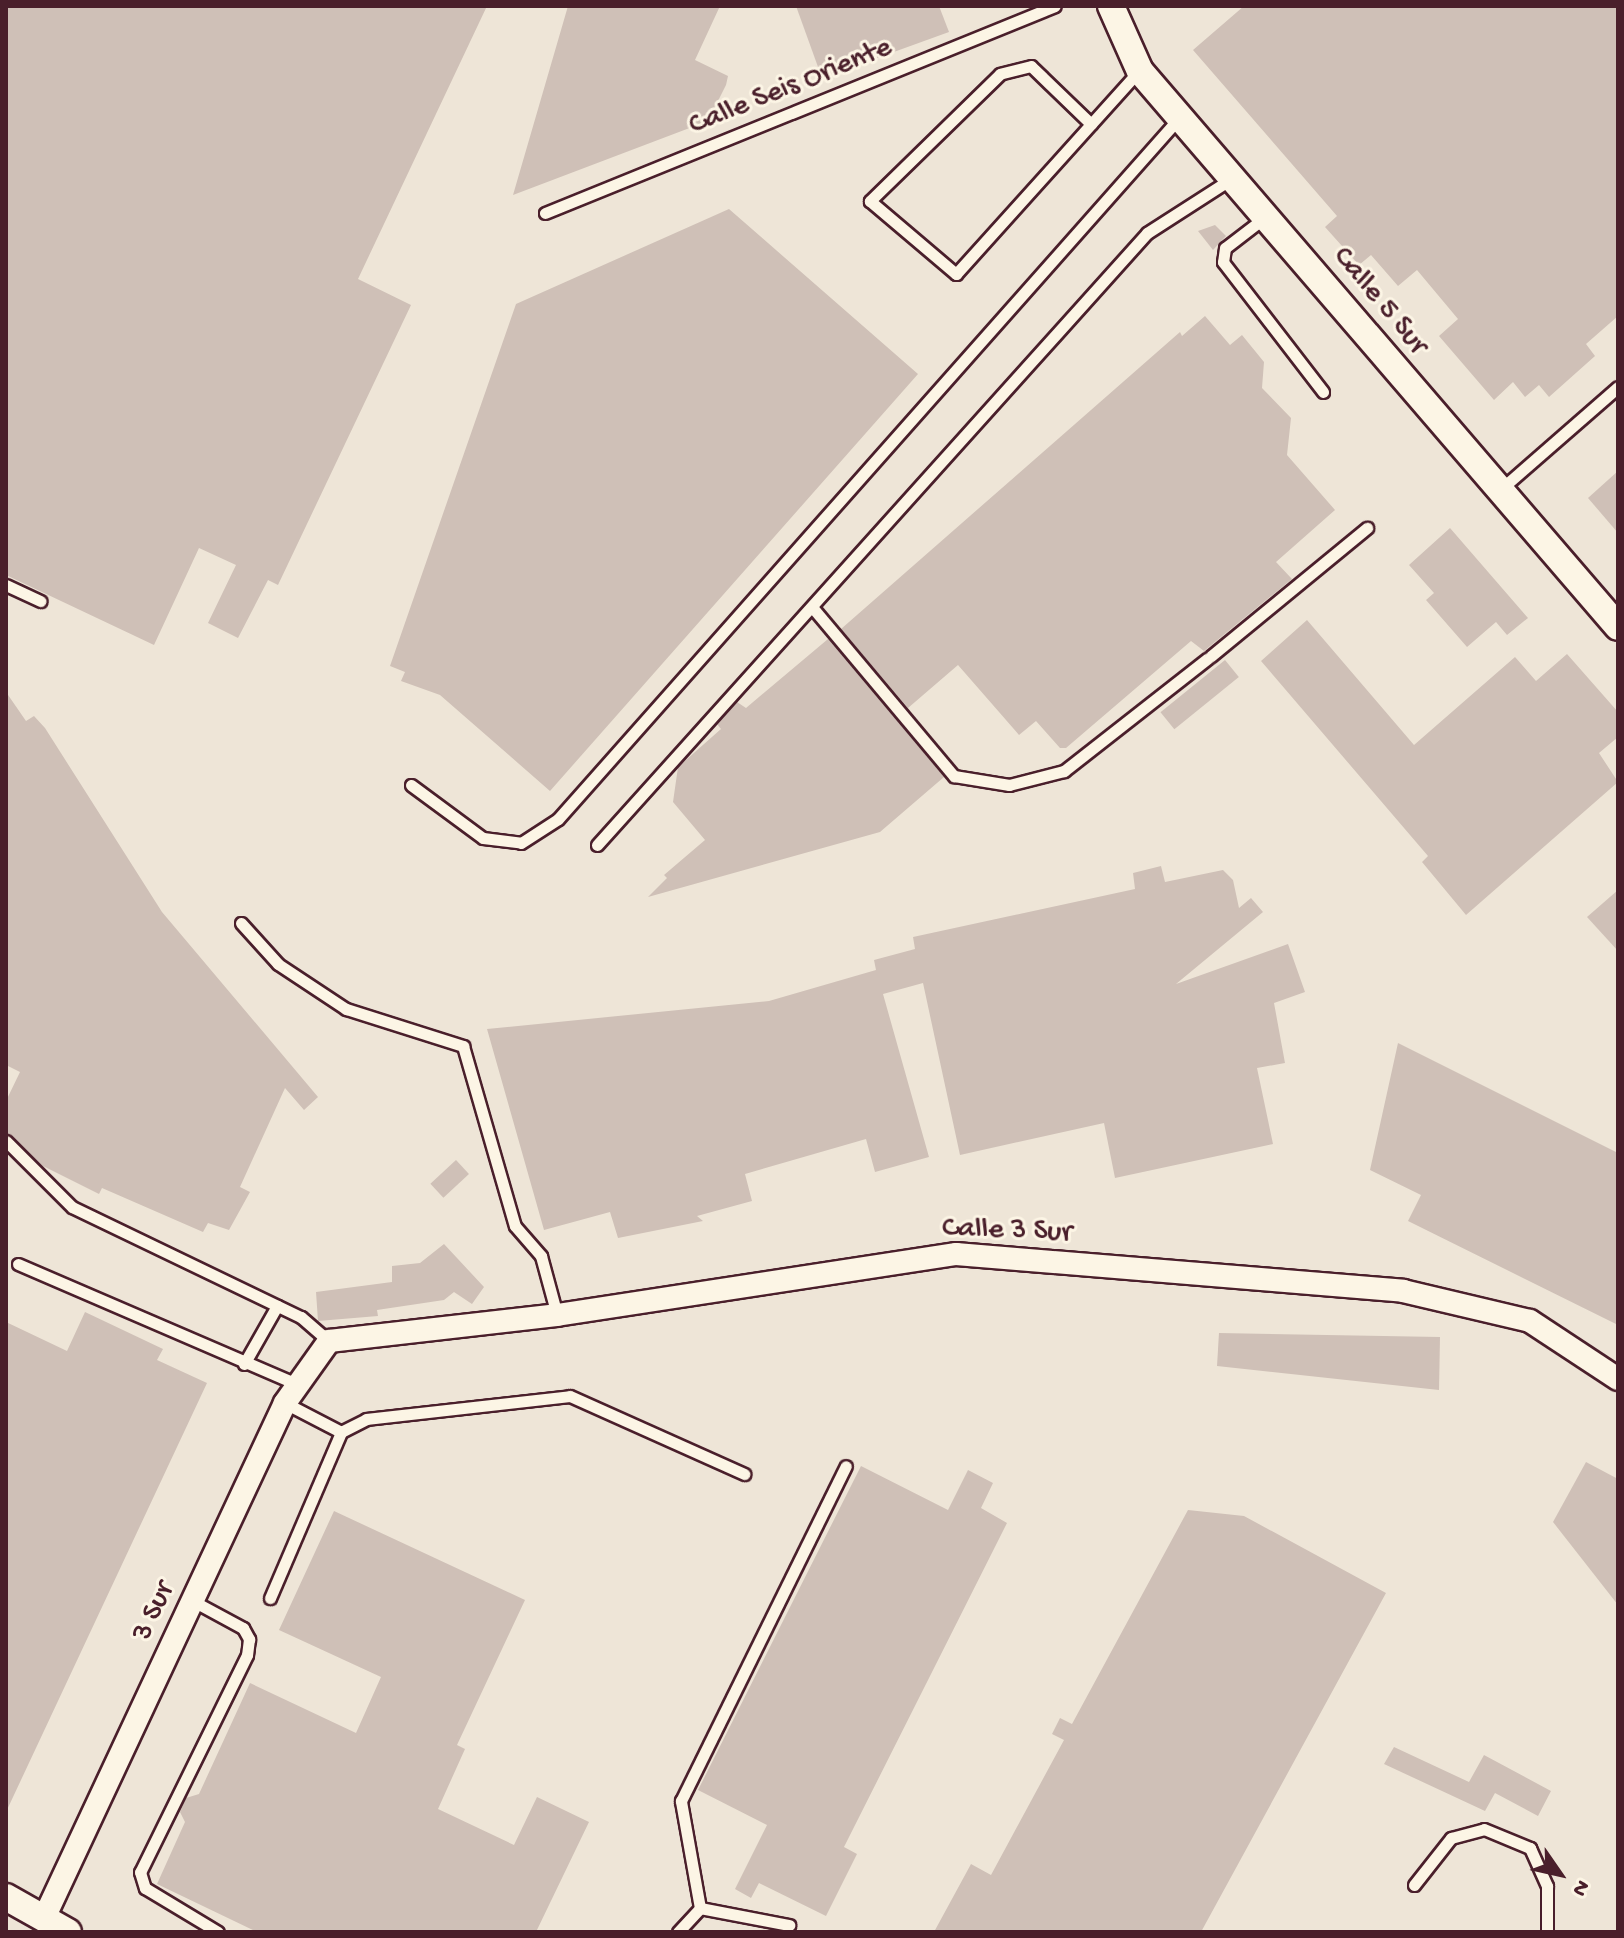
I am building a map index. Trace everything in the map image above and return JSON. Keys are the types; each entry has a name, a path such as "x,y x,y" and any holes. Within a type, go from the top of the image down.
{"street":[{"name":"Calle 5 Sur","path":"1111,6 1140,71 1618,627"},
{"name":"Calle 3 Sur","path":"329,1341 557,1315 956,1254 1403,1291 1530,1321 1618,1379"},
{"name":"3 Sur","path":"45,1916 290,1394 329,1341"},
{"path":"6,1897 45,1916 68,1932"}],"lane":[{"name":"Calle Seis Oriente","path":"545,213 1055,6"},
{"path":"1091,124 1031,66 1000,74 870,201 956,274 1140,71"},
{"path":"411,785 483,838 521,843 558,819 1179,118"},
{"path":"597,845 1147,233 1231,179"},
{"path":"1265,217 1225,248 1223,262 1323,392"},
{"path":"1498,491 1618,387"},
{"path":"812,607 954,776 1009,785 1064,771 1367,528"},
{"path":"6,585 40,601"},
{"path":"241,923 278,964 346,1009 463,1046 515,1226 541,1256 557,1315"},
{"path":"6,1141 72,1207 277,1306 329,1341"},
{"path":"18,1264 244,1364 341,1432"},
{"path":"244,1364 277,1306"},
{"path":"270,1598 341,1432 366,1419 570,1396 744,1474"},
{"path":"700,1908 681,1801 846,1466"},
{"path":"193,1601 243,1628 249,1639 247,1655 140,1872 145,1888 218,1932"},
{"path":"1414,1885 1451,1838 1484,1829 1530,1848 1547,1886 1547,1932"},
{"path":"700,1908 789,1925"},
{"path":"678,1932 700,1908"}],"shaded area":[{"path":"6,6 1618,6 1618,1932 6,1932"}],"building":[{"path":"6,6 487,6 358,279 411,305 278,585 268,580 238,638 208,623 236,565 199,548 154,645 6,575"},
{"path":"568,6 720,6 695,60 728,76 726,85 708,121 513,195"},
{"path":"796,6 939,6 949,32 822,78"},
{"path":"1244,6 1618,6 1618,316 1586,344 1595,356 1549,397 1539,385 1525,397 1513,382 1494,400 1439,336 1458,319 1417,270 1398,286 1371,255 1359,265 1325,227 1337,216 1193,50"},
{"path":"729,209 918,374 550,791 440,695 401,681 405,672 390,666 516,304"},
{"path":"1215,225 1226,236 1213,250 1198,231"},
{"path":"1205,316 1230,345 1242,335 1264,362 1262,388 1291,418 1287,455 1335,510 1276,562 1292,579 1204,651 1191,641 1066,748 1060,748 1036,721 1019,735 958,665 908,708 841,629 1180,332 1182,336"},
{"path":"1618,471 1618,533 1588,498"},
{"path":"1450,528 1528,618 1507,635 1496,622 1467,647 1426,600 1434,593 1409,565"},
{"path":"1307,620 1414,745 1515,657 1536,681 1567,654 1618,712 1618,737 1599,753 1618,782 1466,915 1422,862 1428,856 1261,661"},
{"path":"828,639 944,777 880,832 648,897 667,878 664,875 705,840 673,802 678,767 721,729 717,724 737,702 746,708"},
{"path":"1225,660 1239,677 1174,729 1160,712"},
{"path":"6,692 26,721 34,716 45,728 162,912 318,1097 304,1110 285,1088 240,1187 250,1192 229,1230 208,1223 203,1232 102,1188 99,1194 43,1166 6,1133 6,1101 20,1072 6,1065"},
{"path":"1161,866 1165,882 1223,870 1233,880 1239,908 1251,898 1263,912 1176,984 1288,944 1305,992 1274,1003 1285,1063 1257,1068 1273,1144 1115,1178 1104,1123 960,1155 923,983 883,994 929,1157 875,1172 866,1139 745,1174 752,1201 697,1216 703,1221 618,1238 610,1212 544,1230 487,1029 769,1001 876,970 874,960 915,949 913,937 1135,889 1133,873"},
{"path":"1618,890 1618,951 1587,917"},
{"path":"1398,1043 1618,1153 1618,1325 1408,1221 1421,1195 1370,1170"},
{"path":"456,1160 469,1174 443,1198 430,1184"},
{"path":"444,1244 484,1287 472,1304 454,1292 444,1300 377,1310 378,1316 318,1321 316,1292 392,1282 392,1266 420,1263"},
{"path":"85,1312 163,1349 157,1360 207,1383 6,1812 6,1322 67,1351"},
{"path":"1219,1333 1440,1337 1439,1390 1217,1366"},
{"path":"1586,1462 1618,1479 1618,1605 1553,1522"},
{"path":"861,1466 948,1510 968,1470 993,1483 981,1508 1007,1523 844,1847 857,1854 826,1916 759,1883 751,1898 735,1889 767,1825 698,1790"},
{"path":"1188,1510 1244,1516 1386,1593 1201,1932 934,1932 971,1864 991,1875 1064,1740 1052,1734 1060,1718 1072,1724"},
{"path":"334,1511 525,1600 457,1745 465,1749 438,1809 514,1845 537,1797 589,1822 536,1932 257,1932 157,1884 185,1822 180,1812 186,1798 199,1794 250,1683 356,1733 381,1677 279,1630"},
{"path":"1394,1747 1469,1782 1484,1755 1551,1791 1538,1816 1495,1793 1485,1811 1384,1764"}]}
